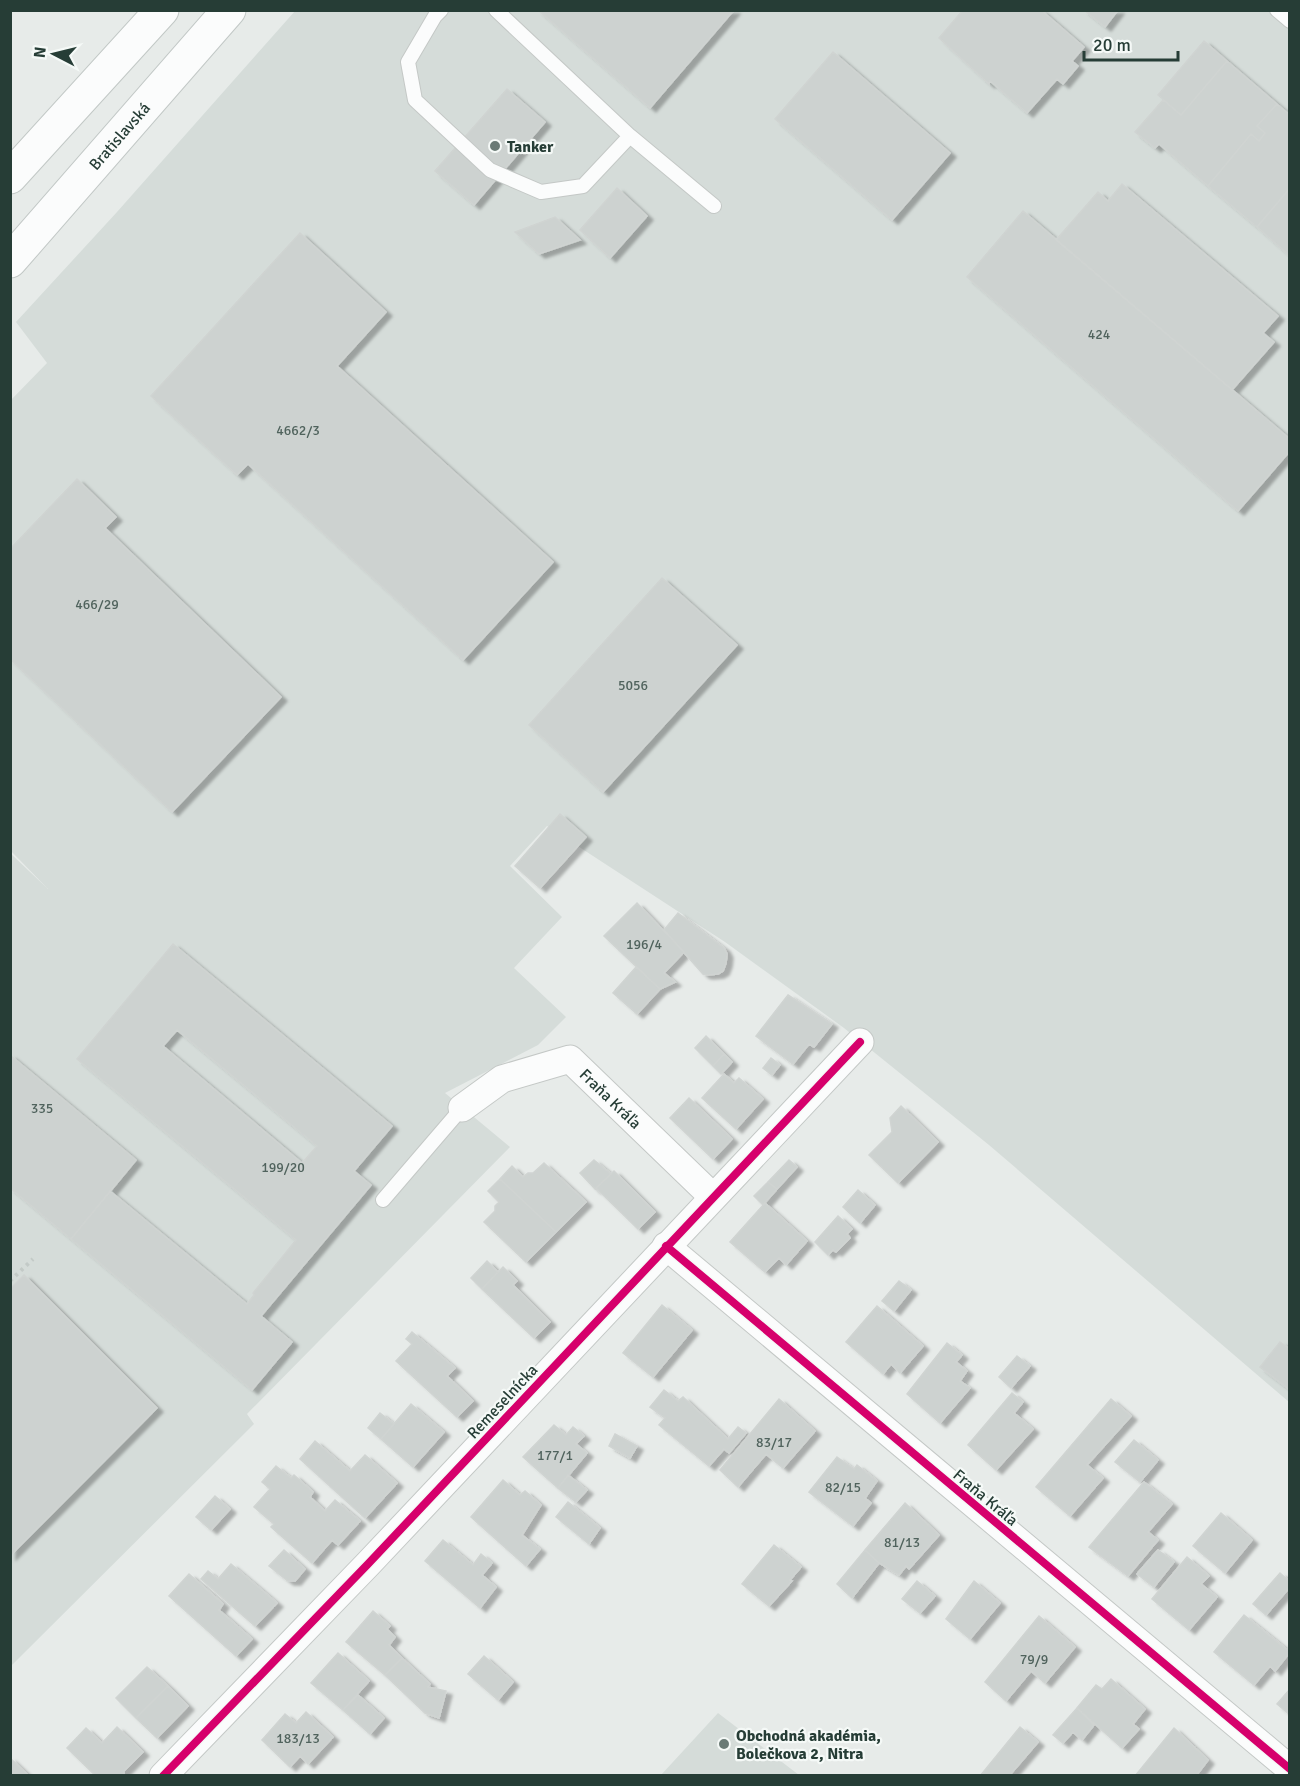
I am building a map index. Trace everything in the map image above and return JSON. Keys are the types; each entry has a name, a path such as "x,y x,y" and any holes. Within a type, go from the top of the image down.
{"main road":[{"path":"10,177 162,10"},
{"name":"Bratislavská","path":"10,261 229,10"},
{"path":"67,116 106,150"}],"street":[{"name":"Remeselnícka","path":"163,1776 368,1564 860,1042"},
{"name":"Fraňa Kráľa","path":"462,1108 502,1078 570,1059 713,1197"},
{"name":"Fraňa Kráľa","path":"666,1246 1290,1769"}],"lane":[{"path":"441,10 435,16 408,62 415,100 490,170 541,192 583,186 630,135"},
{"path":"496,10 630,135 714,206"},
{"path":"1277,10 1290,21"},
{"path":"383,1200 462,1108"}],"path":[{"path":"10,1281 33,1259"}],"shaded area":[{"path":"295,11 1289,11 1289,1402 989,1145 844,1028 725,942 547,826 510,866 562,917 514,968 566,1017 538,1045 445,1093 510,1147 247,1414 254,1424 11,1666 10,853 48,889 11,851 11,400 47,363 16,322"},
{"name":"Obchodná akadémia, Bolečkova 2, Nitra","path":"718,1713 799,1775 661,1775"}],"building":[{"path":"538,10 734,10 650,108"},
{"path":"963,10 1041,10 1084,47 1072,61 1078,66 1063,84 1057,79 1027,113 990,81 989,84 939,38"},
{"path":"1084,10 1118,10 1105,27"},
{"path":"1204,41 1227,61 1181,115 1158,95"},
{"path":"833,52 950,153 892,220 775,119"},
{"path":"1227,61 1277,104 1257,126 1265,133 1259,141 1251,134 1208,186 1159,144 1155,148 1135,132 1163,100 1181,115"},
{"path":"507,89 545,122 474,205 435,171"},
{"path":"1277,104 1290,115 1290,188 1257,227 1208,186 1251,134 1259,141 1265,133 1257,126"},
{"path":"1122,184 1278,316 1263,333 1274,342 1232,390 1056,240 1098,192 1108,201"},
{"path":"617,188 647,216 610,258 580,230"},
{"path":"1290,188 1290,256 1257,227"},
{"path":"1023,211 1290,439 1290,451 1238,511 967,277"},
{"path":"555,217 580,240 539,254 515,232"},
{"path":"300,233 386,312 337,366 553,562 463,660 248,464 237,475 151,396"},
{"path":"77,479 116,517 105,528 281,697 172,812 10,659 10,549"},
{"path":"662,578 737,645 603,792 529,725"},
{"path":"560,814 586,837 540,888 515,866"},
{"path":"637,903 684,952 664,973 675,982 660,989 604,936"},
{"path":"678,913 724,948 727,954 723,971 718,974 703,974 664,930"},
{"path":"173,944 392,1126 354,1171 371,1185 261,1316 292,1342 252,1390 71,1239 110,1191 247,1304 254,1295 253,1293 296,1240 77,1059","holes":["177,1030 317,1146 302,1163 163,1046"]},
{"path":"636,967 660,989 637,1014 613,993"},
{"path":"788,995 832,1024 814,1047 809,1044 793,1064 756,1036"},
{"path":"706,1036 724,1054 713,1066 695,1048"},
{"path":"724,1054 732,1062 721,1074 713,1066"},
{"path":"10,1055 136,1160 71,1239 10,1188"},
{"path":"771,1058 780,1065 772,1075 763,1068"},
{"path":"724,1074 734,1083 739,1078 763,1099 736,1129 702,1098"},
{"path":"689,1098 732,1139 713,1159 670,1118"},
{"path":"901,1106 938,1142 898,1183 869,1155 892,1132 890,1118"},
{"path":"594,1160 611,1174 595,1189 580,1173"},
{"path":"789,1160 797,1167 777,1189 768,1182"},
{"path":"544,1163 586,1202 556,1232 500,1179 512,1166 523,1177 528,1173 533,1173"},
{"path":"614,1171 655,1212 638,1229 596,1188"},
{"path":"500,1179 556,1232 526,1262 484,1222 495,1211 495,1206 499,1202 488,1191"},
{"path":"768,1182 777,1189 763,1205 754,1196"},
{"path":"858,1190 875,1205 860,1223 843,1207"},
{"path":"765,1203 807,1241 786,1265 779,1258 765,1272 730,1242"},
{"path":"838,1216 852,1229 847,1234 850,1238 836,1252 833,1250 828,1255 815,1242"},
{"path":"487,1261 498,1272 482,1289 471,1278"},
{"path":"503,1267 517,1281 513,1285 550,1322 534,1338 482,1289"},
{"path":"24,1275 157,1408 10,1556 10,1289"},
{"path":"899,1281 911,1290 894,1311 882,1301"},
{"path":"662,1305 692,1330 653,1377 623,1353"},
{"path":"877,1306 923,1346 900,1373 891,1364 883,1374 846,1342"},
{"path":"412,1332 455,1368 447,1376 473,1401 457,1417 396,1361 412,1344 406,1339"},
{"path":"1280,1342 1290,1349 1290,1390 1260,1367"},
{"path":"947,1343 962,1355 956,1362 967,1371 960,1381 970,1388 940,1423 907,1394"},
{"path":"1017,1356 1030,1366 1011,1388 999,1377"},
{"path":"664,1390 678,1401 683,1397 728,1439 738,1427 746,1433 729,1453 724,1449 709,1466 659,1425 665,1418 650,1407"},
{"path":"1012,1393 1023,1402 1014,1413 1033,1429 996,1470 968,1445"},
{"path":"779,1399 815,1431 783,1468 766,1454 738,1487 720,1470"},
{"path":"1111,1399 1131,1416 1087,1465 1103,1478 1070,1516 1036,1487"},
{"path":"411,1404 444,1432 413,1467 381,1439"},
{"path":"380,1413 394,1424 381,1439 368,1428"},
{"path":"554,1425 566,1435 573,1427 584,1436 576,1444 587,1453 558,1488 523,1457"},
{"path":"615,1434 637,1446 630,1458 609,1446"},
{"path":"1134,1440 1158,1460 1140,1482 1115,1462"},
{"path":"315,1441 350,1471 365,1455 397,1483 365,1518 300,1459"},
{"path":"837,1457 854,1469 857,1465 877,1481 865,1498 871,1503 853,1526 809,1492"},
{"path":"276,1466 291,1478 294,1475 313,1492 310,1497 325,1511 335,1500 360,1521 338,1545 332,1540 312,1563 271,1527 274,1524 254,1507 270,1489 262,1482"},
{"path":"568,1475 587,1490 576,1502 558,1488"},
{"path":"503,1480 520,1495 525,1491 541,1505 522,1535 540,1549 526,1566 471,1517"},
{"path":"1144,1482 1172,1504 1148,1532 1158,1540 1128,1576 1089,1547"},
{"path":"215,1496 230,1509 211,1530 196,1517"},
{"path":"568,1502 600,1528 589,1544 556,1517"},
{"path":"905,1503 939,1535 909,1569 906,1566 899,1575 879,1563 865,1550"},
{"path":"1221,1513 1252,1540 1225,1573 1193,1546"},
{"path":"443,1540 473,1565 481,1554 492,1563 482,1575 496,1587 480,1608 425,1561"},
{"path":"774,1545 801,1567 790,1580 792,1581 769,1606 742,1584"},
{"path":"284,1550 305,1569 295,1581 288,1581 269,1566"},
{"path":"865,1550 879,1563 852,1598 837,1584"},
{"path":"1158,1550 1174,1562 1154,1587 1137,1574"},
{"path":"1187,1557 1209,1576 1201,1584 1217,1597 1189,1630 1152,1599"},
{"path":"231,1564 277,1603 255,1626 201,1579 208,1571 218,1579"},
{"path":"1280,1573 1290,1582 1290,1587 1266,1615 1253,1604"},
{"path":"189,1574 223,1604 219,1610 252,1639 236,1656 169,1596"},
{"path":"917,1581 935,1596 920,1613 902,1599"},
{"path":"974,1581 1000,1603 970,1639 946,1619"},
{"path":"373,1611 390,1626 387,1629 395,1637 389,1645 402,1658 385,1675 346,1642"},
{"path":"1244,1615 1290,1652 1275,1671 1270,1666 1254,1685 1214,1652"},
{"path":"1039,1616 1075,1647 1045,1683 1031,1671 1006,1701 985,1682"},
{"path":"338,1653 369,1681 343,1710 311,1683"},
{"path":"484,1656 513,1682 498,1700 468,1674"},
{"path":"402,1658 430,1684 428,1687 446,1691 439,1718 425,1713 385,1675"},
{"path":"147,1667 168,1686 136,1718 116,1698"},
{"path":"1111,1679 1145,1709 1133,1724 1139,1729 1122,1748 1077,1708 1096,1685 1102,1689"},
{"path":"168,1686 188,1706 157,1738 136,1718"},
{"path":"1290,1689 1290,1715 1277,1704"},
{"path":"358,1695 384,1718 370,1734 343,1710"},
{"path":"1077,1708 1094,1725 1082,1740 1073,1732 1063,1743 1053,1735"},
{"path":"306,1712 333,1737 308,1764 300,1756 290,1767 262,1740 285,1714 296,1723"},
{"path":"117,1727 143,1752 124,1771 124,1776 96,1776 67,1748 86,1728 102,1743"},
{"path":"1020,1727 1038,1742 1009,1776 980,1776"},
{"path":"1174,1728 1208,1760 1196,1776 1135,1776"},
{"path":"10,1758 29,1776 10,1776"}],"cycle path":[{"path":"163,1776 368,1564 860,1042"},
{"path":"666,1246 1290,1769"}],"place":[{"name":"Tanker","path":"495,146"},
{"name":"Obchodná akadémia, Bolečkova 2, Nitra","path":"724,1744"}]}
